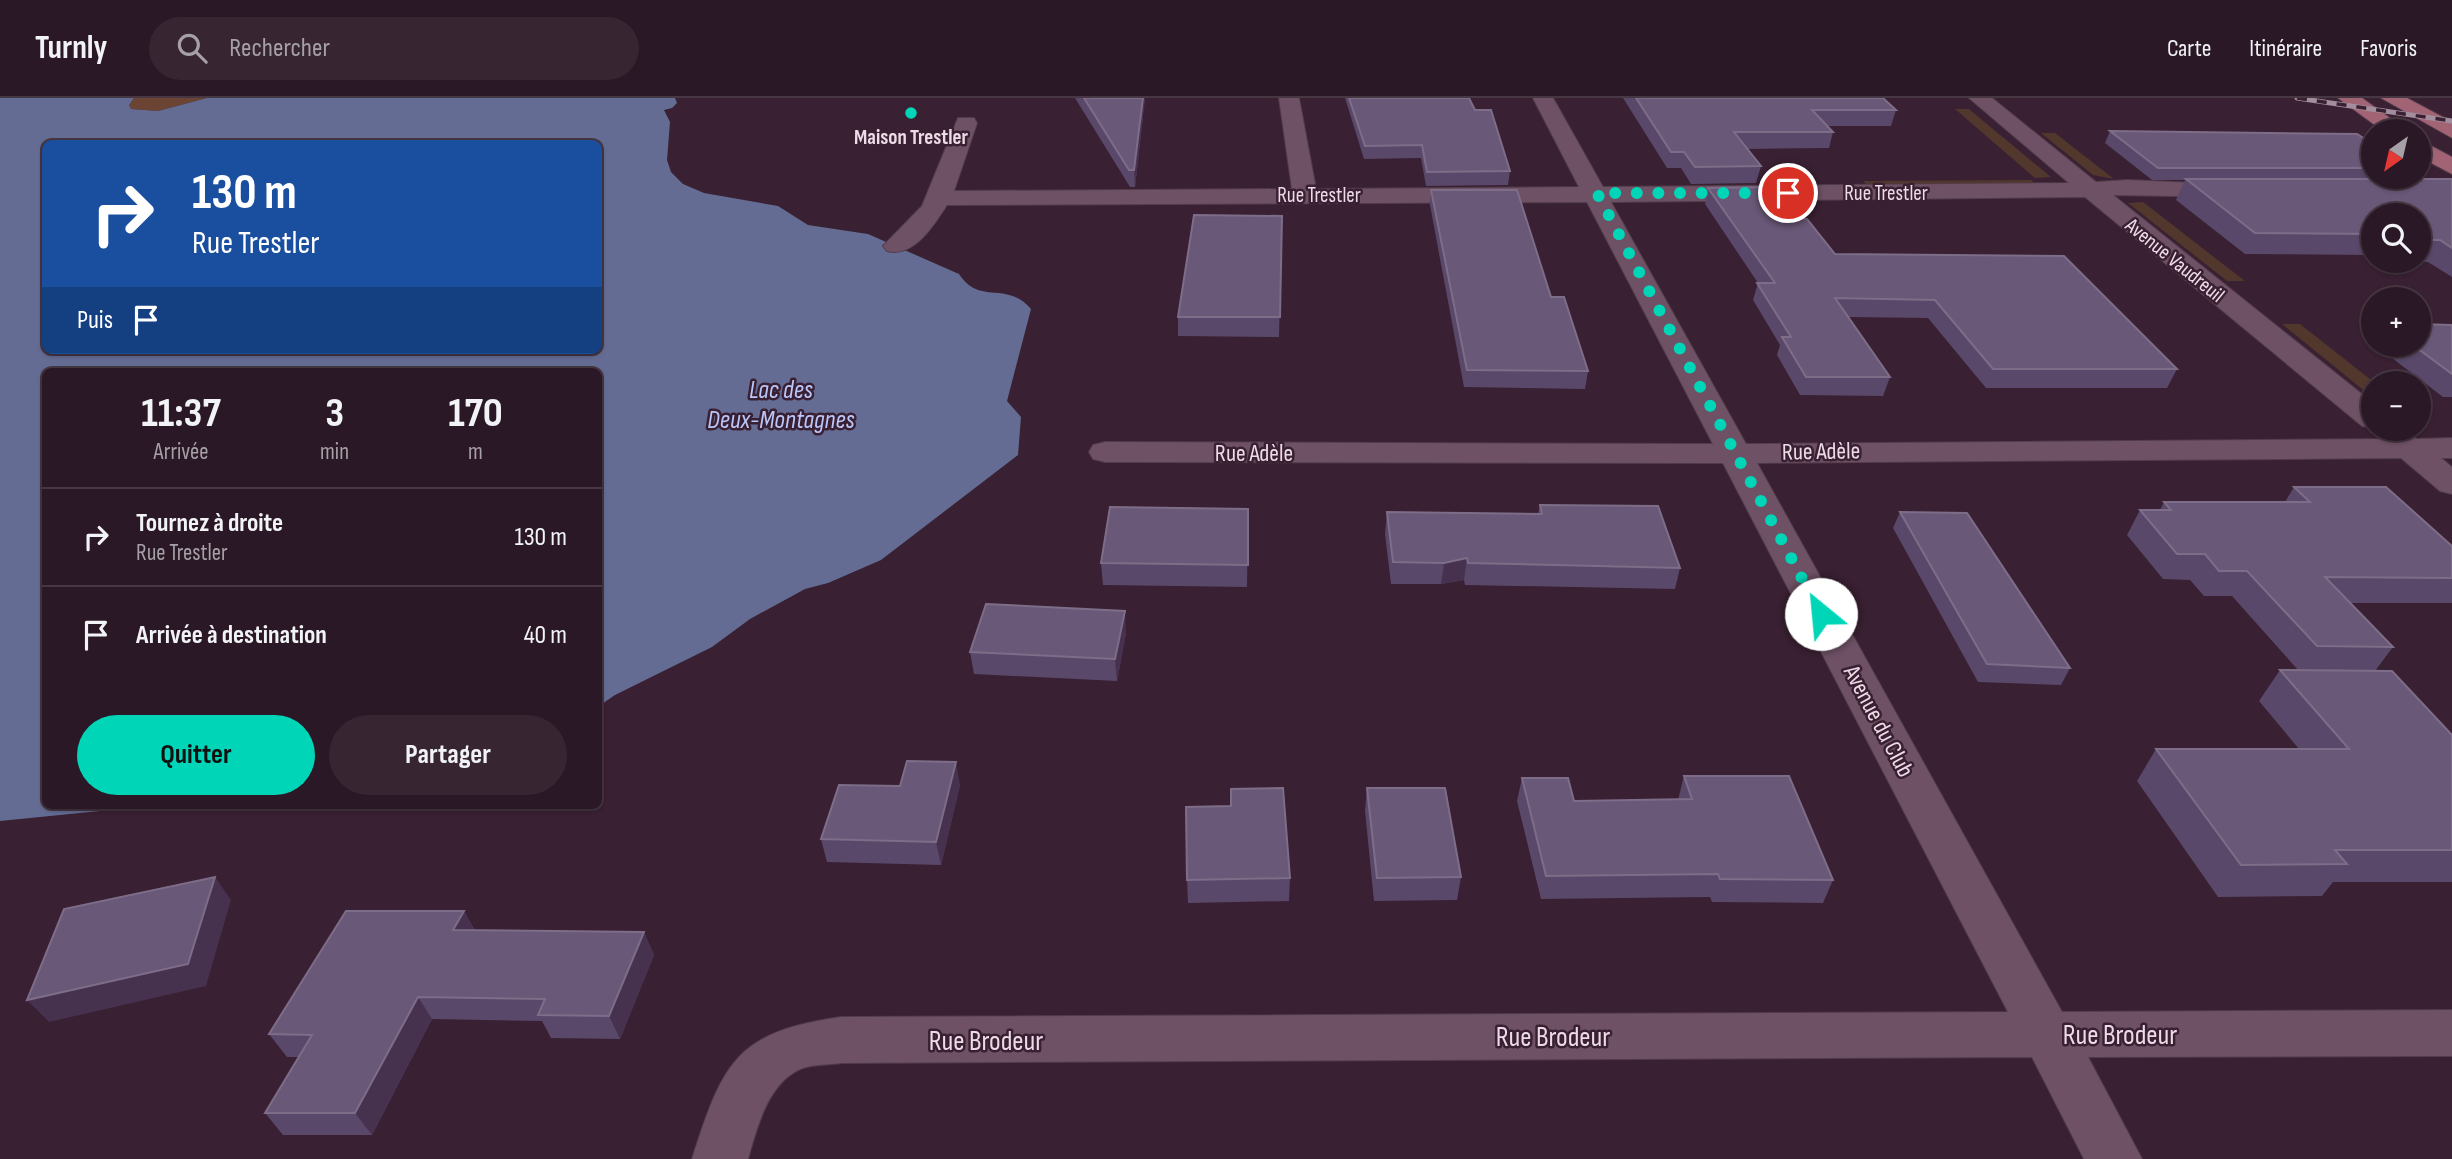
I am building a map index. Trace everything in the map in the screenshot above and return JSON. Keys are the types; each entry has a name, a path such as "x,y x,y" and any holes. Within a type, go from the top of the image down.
{"main road":[{"path":"2348,98 2379,119"},
{"path":"2390,98 2452,131"},
{"path":"2431,154 2452,167"}],"street":[{"path":"1289,98 1305,195"},
{"name":"Avenue du Club","path":"1544,98 2114,1159"},
{"name":"Avenue Vaudreuil","path":"1979,98 2361,409"},
{"path":"896,246 915,231 941,198 966,123"},
{"name":"Rue Trestler","path":"941,198 2259,190"},
{"name":"Rue Adèle","path":"1105,452 1734,452 2361,439"},
{"path":"2401,441 2452,484"},
{"name":"Rue Adèle","path":"2414,441 2452,448"},
{"name":"Rue Brodeur","path":"720,1159 743,1096 769,1063 786,1051 841,1040 2452,1033"}],"shaded area":[{"path":"134,98 207,98 158,111 131,109 129,105"},
{"path":"1955,109 1969,109 2051,177 2035,178"},
{"path":"2041,133 2055,133 2114,179 2093,175"},
{"path":"2031,180 2035,184 1866,184 1863,181"},
{"path":"2143,202 2245,281 2227,281 2128,203"},
{"path":"2282,324 2300,324 2361,372 2361,388"}],"water":[{"name":"Lac des Deux-Montagnes","path":"0,98 134,98 129,105 131,109 158,111 207,98 675,98 677,103 664,110 670,122 667,160 671,172 683,184 704,193 778,206 808,225 868,234 959,274 967,284 976,289 1012,296 1022,300 1031,309 1007,401 1021,417 1018,455 881,560 828,583 805,589 750,619 712,647 602,704 602,368 42,368 42,809 120,809 0,821"}],"building":[{"path":"1084,98 1143,98 1134,170 1129,170"},
{"path":"1349,98 1469,98 1475,110 1491,110 1510,171 1427,172 1422,145 1365,146"},
{"path":"1636,98 1883,98 1896,110 1812,110 1833,132 1734,132 1761,166 1695,167 1684,152 1671,152"},
{"path":"2110,131 2357,134 2361,136 2361,168 2158,168"},
{"path":"2186,179 2361,179 2361,189 2431,189 2431,179 2452,179 2452,248 2440,240 2431,240 2431,203 2361,203 2361,234 2255,233"},
{"path":"1776,187 1801,219 1807,219 1835,254 2064,256 2177,369 1993,369 1935,300 1835,298 1890,377 1806,377 1782,337 1791,337 1757,283 1775,283 1708,188"},
{"path":"1431,190 1517,190 1551,297 1564,297 1588,371 1467,370"},
{"path":"1194,215 1282,216 1280,317 1178,317"},
{"path":"2431,324 2452,325 2452,374 2429,357"},
{"path":"2294,487 2386,487 2452,546 2452,578 2325,577 2393,647 2317,646 2247,571 2219,571 2205,554 2177,554 2140,510 2171,510 2164,502 2310,502"},
{"path":"1540,505 1658,506 1680,568 1468,563 1467,558 1444,563 1393,562 1387,512 1542,514"},
{"path":"1110,507 1248,509 1248,565 1101,563"},
{"path":"1900,512 1967,513 2070,668 1987,664"},
{"path":"986,604 1125,611 1115,659 970,652"},
{"path":"2280,670 2392,671 2452,735 2452,850 2335,850 2347,864 2241,865 2156,749 2349,749"},
{"path":"907,761 956,762 936,842 821,839 839,785 900,786"},
{"path":"1684,776 1789,776 1833,880 1720,879 1718,874 1546,876 1522,778 1568,778 1574,801 1692,799"},
{"path":"1283,788 1290,878 1187,880 1186,807 1231,806 1231,789"},
{"path":"1367,788 1445,788 1461,877 1377,878"},
{"path":"215,877 188,964 27,1000 64,909"},
{"path":"346,911 464,911 453,930 644,932 609,1016 538,1015 545,999 418,997 355,1113 265,1113 312,1035 269,1034"}],"railway":[{"path":"2297,98 2452,121"}],"place":[{"name":"Maison Trestler","path":"911,113"}],"route":[{"path":"1788,193 1597,193 1711,412 1821,614"}]}
